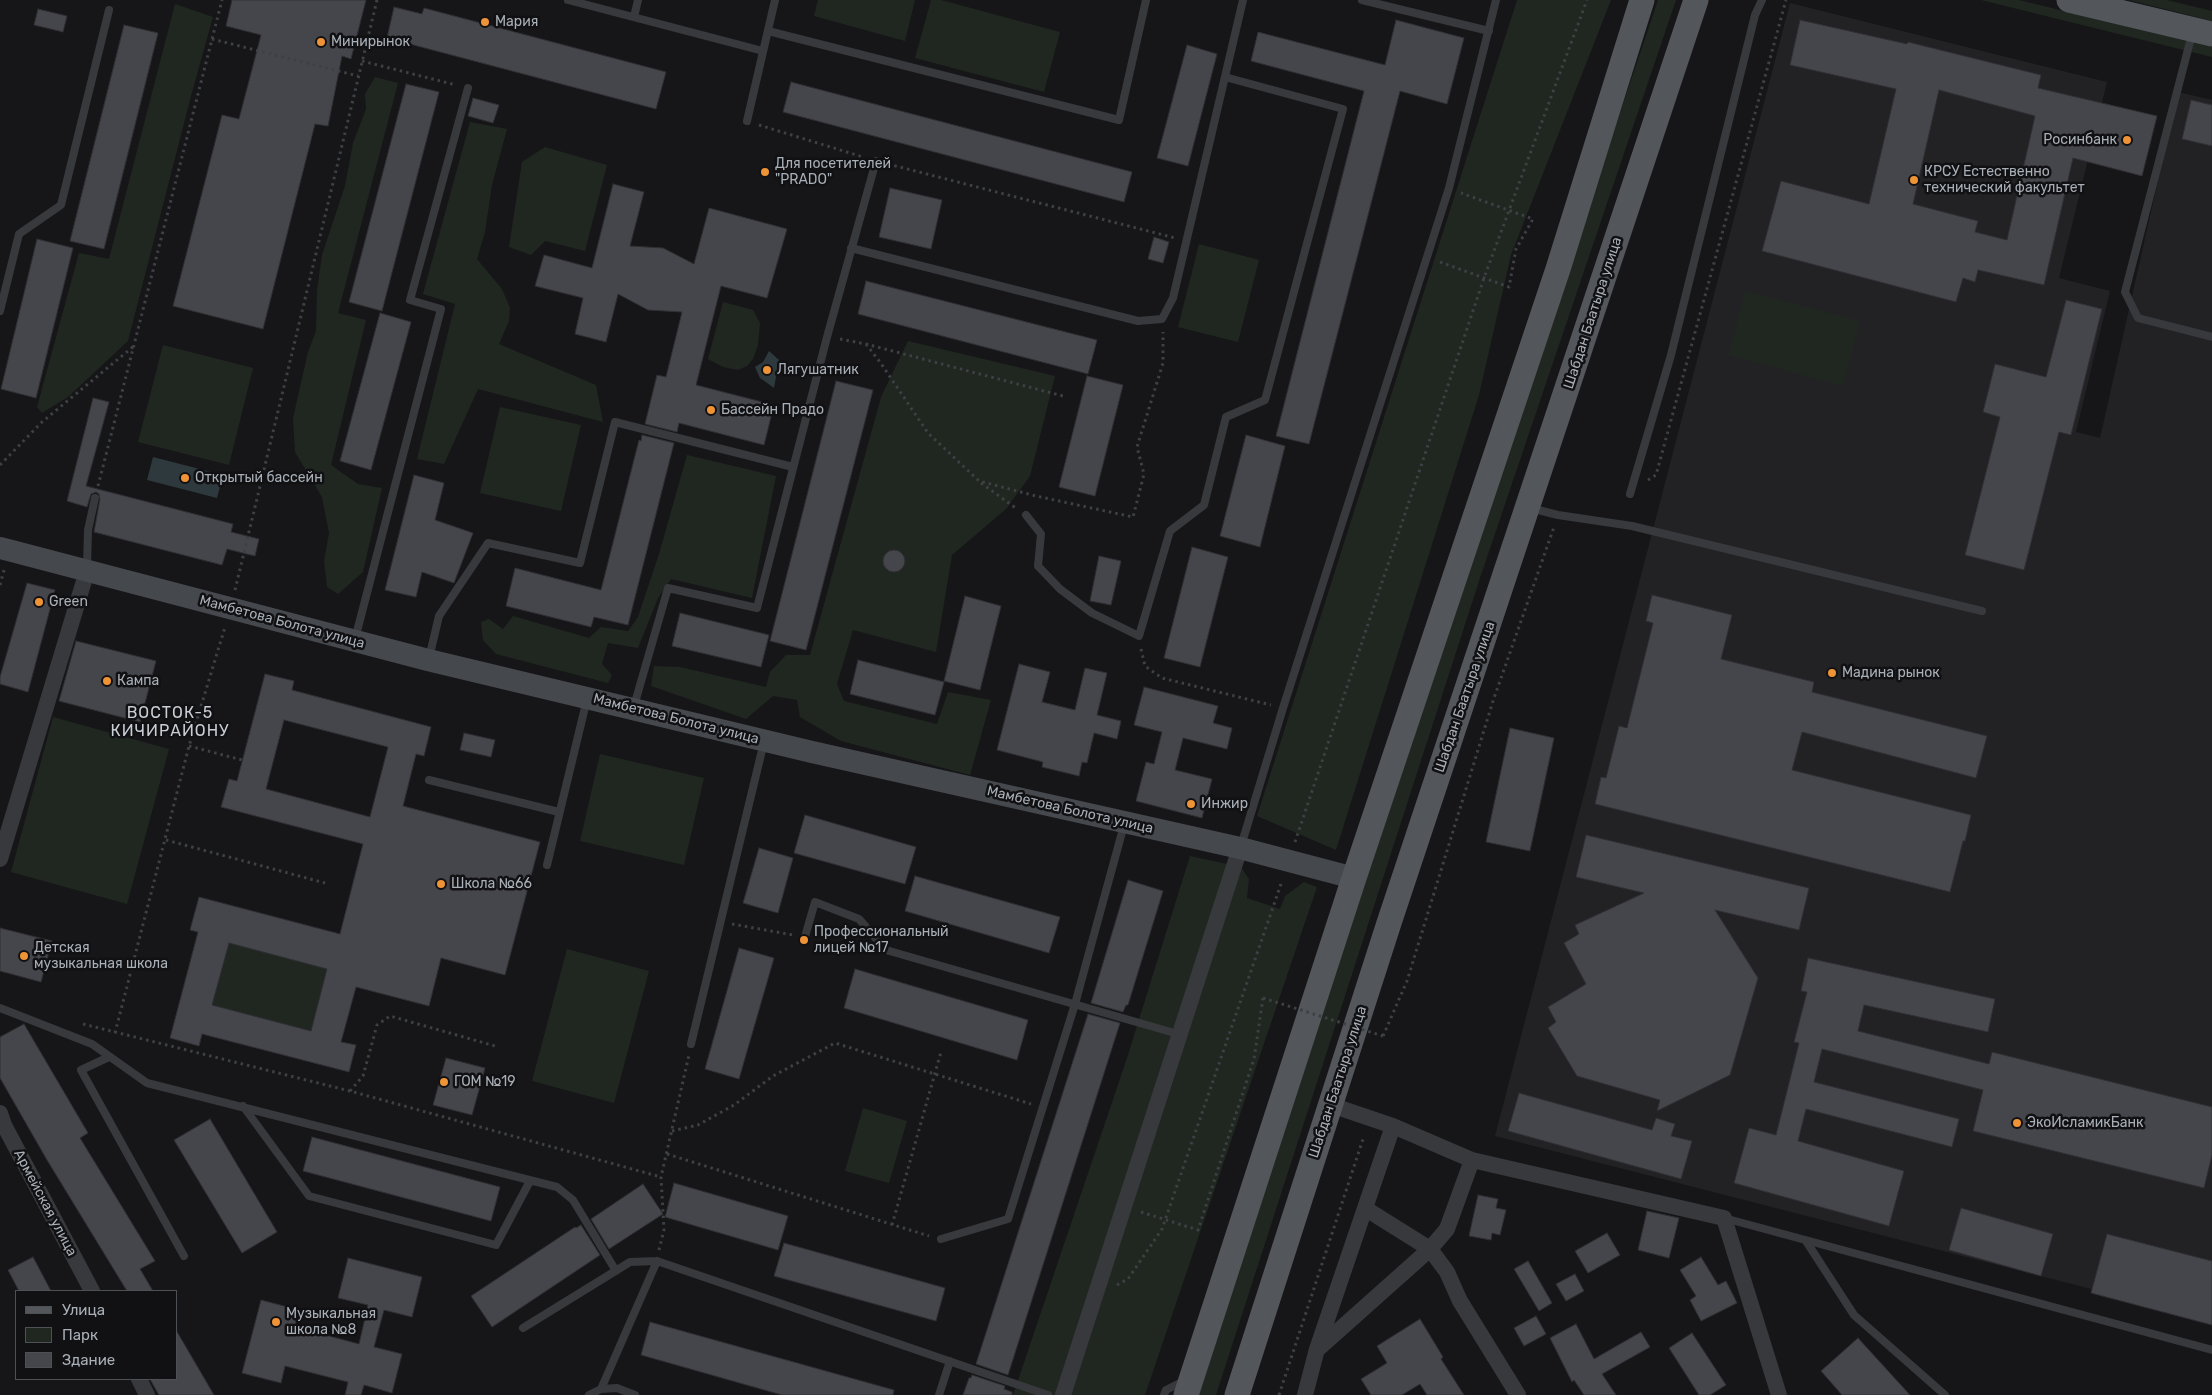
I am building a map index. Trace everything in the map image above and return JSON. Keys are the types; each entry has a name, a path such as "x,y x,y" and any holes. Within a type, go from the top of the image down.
{"main road":[{"path":"1189,1386 1354,878 1558,269 1642,0"},
{"name":"Шабдан Баатыра улица","path":"1237,1395 1392,914 1696,0"},
{"path":"2069,0 2202,32"}],"street":[{"name":"Мамбетова Болота улица","path":"0,548 428,660 764,740 1240,848 1354,878"},
{"path":"0,859 87,571"},
{"path":"1063,1395 1178,1034 1240,848"},
{"path":"1331,1105 1393,1126 1472,1160 1724,1218 1779,1395"},
{"name":"Армейская улица","path":"0,1113 4,1125 91,1290"},
{"path":"1305,1395 1317,1349 1393,1126"},
{"path":"1317,1349 1430,1249 1448,1229 1472,1160"},
{"path":"1366,1209 1430,1249 1447,1272 1460,1301 1518,1395"},
{"path":"140,1380 148,1395"}],"lane":[{"path":"568,0 763,52"},
{"path":"634,17 638,0"},
{"path":"746,121 775,0"},
{"path":"768,31 1119,120 1146,0"},
{"path":"852,248 1138,321 1162,319 1173,298 1243,0"},
{"path":"1362,0 1489,31"},
{"path":"1240,848 1448,188 1496,0"},
{"path":"1630,494 1671,355 1755,15 1762,0"},
{"path":"0,311 19,234 61,205 109,10"},
{"path":"2202,32 2125,292 2138,318 2212,337"},
{"path":"1026,516 1041,534 1038,566 1060,589 1092,613 1139,636 1170,532 1204,505 1226,417 1265,400 1342,109 1225,77"},
{"path":"354,641 441,308 410,300 468,88"},
{"path":"634,708 668,588 757,608 827,337 876,160"},
{"path":"428,660 439,616 488,542 580,564 615,422 793,467"},
{"path":"87,571 88,530 95,498"},
{"path":"1528,508 1558,515 1632,526 1982,610"},
{"path":"546,865 588,698"},
{"path":"691,1044 764,740"},
{"path":"429,780 559,812"},
{"path":"941,1239 1008,1219 1075,1004 1125,823"},
{"path":"805,939 815,902 859,919 886,950 1178,1034"},
{"path":"0,1008 92,1044 147,1083 558,1187 574,1200 616,1271"},
{"path":"109,1057 81,1070 184,1256"},
{"path":"243,1106 309,1196 450,1233 496,1245 530,1181"},
{"path":"1724,1218 2212,1350"},
{"path":"1806,1241 1854,1315 1945,1395"},
{"path":"601,1389 657,1260"},
{"path":"523,1328 630,1262 657,1260 1048,1395"},
{"path":"939,1395 950,1362"},
{"path":"1164,1395 1166,1390 1189,1386"},
{"path":"589,1395 601,1389 617,1388 635,1395"}],"path":[{"path":"95,498 222,0"},
{"path":"115,1033 189,746 230,609 377,0"},
{"path":"1295,843 1484,278 1587,0"},
{"path":"1630,494 1656,475 1786,0"},
{"path":"212,39 358,76"},
{"path":"362,61 468,88"},
{"path":"746,121 876,160 1186,241"},
{"path":"1426,257 1509,287 1516,249 1533,219 1448,188"},
{"path":"979,481 1036,496 1133,517 1144,474 1137,447 1164,363 1162,319"},
{"path":"827,337 866,344 1063,396"},
{"path":"866,344 928,433 979,481 1026,516"},
{"path":"0,465 42,422 134,345"},
{"path":"1124,1206 1198,1230 1254,1059 1263,998 1383,1036 1407,981 1493,700 1558,515"},
{"path":"1139,636 1145,666 1162,678 1283,708"},
{"path":"189,746 242,760"},
{"path":"166,840 325,883"},
{"path":"1096,1291 1108,1290 1128,1279 1162,1229 1283,878"},
{"path":"720,921 805,939"},
{"path":"350,1091 363,1076 377,1026 390,1016 495,1046"},
{"path":"77,1023 350,1091 662,1177"},
{"path":"672,1131 698,1125 734,1105 773,1076 835,1043 1043,1107"},
{"path":"657,1260 664,1230 662,1177 691,1044"},
{"path":"892,1225 941,1052"},
{"path":"1279,1395 1363,1139"},
{"path":"667,1154 941,1239"}],"shaded area":[{"name":"Мадина рынок","path":"1790,3 2107,82 2059,278 2110,291 2076,432 2100,438 2178,92 2212,100 2212,1320 1495,1136"},
{"name":"Лягушатник","path":"769,351 779,360 774,388 760,378 755,367 763,362"},
{"name":"Открытый бассейн","path":"153,457 223,475 217,498 147,480"}],"green space":[{"path":"818,0 915,0 905,41 814,16"},
{"path":"931,0 941,0 1060,32 1044,92 915,58"},
{"path":"1517,0 1611,0 1511,255 1479,395 1336,850 1257,816"},
{"path":"1658,0 1676,0 1481,575 1216,1395 1198,1395 1466,570"},
{"path":"1981,0 2019,0 2212,47 2212,57"},
{"path":"2129,0 2167,0 2212,11 2212,21"},
{"path":"175,4 213,17 128,341 68,397 42,413 37,407 79,253 109,259"},
{"path":"375,77 398,83 338,313 366,320 331,465 358,484 382,488 363,572 338,594 327,587 324,561 329,533 322,497 295,452 293,418 308,352 316,331 317,290 322,255 345,186 353,143 366,109 365,94"},
{"path":"470,122 507,129 492,185 485,232 477,259 502,289 510,308 509,321 499,344 596,385 603,422 478,389 444,464 417,459 455,304 423,294"},
{"path":"545,147 607,165 585,251 545,241 531,255 509,247 522,162"},
{"path":"1199,244 1259,260 1238,342 1178,327"},
{"path":"1745,291 1860,321 1843,386 1728,355"},
{"path":"723,302 753,310 760,323 758,345 753,359 747,366 738,370 723,367 708,359"},
{"path":"908,341 1055,376 1030,476 1006,509 952,555 936,652 853,630 837,684 844,701 937,724 948,692 991,700 970,775 841,741 800,717 797,700 773,696 746,719 651,686 654,666 680,667 766,687 770,672 786,655 810,655 881,397"},
{"path":"163,345 253,368 229,465 138,442"},
{"path":"500,407 581,425 561,511 480,493"},
{"path":"687,455 776,476 752,598 671,579 658,598 638,648 608,643 602,664 612,675 608,683 496,654 483,640 481,622 489,619 503,629 513,616 589,638 601,627 628,631 638,617 659,554"},
{"path":"53,717 169,749 127,904 11,872"},
{"path":"600,754 704,778 684,865 580,841"},
{"path":"1190,856 1241,867 1249,879 1247,898 1280,909 1285,896 1304,882 1317,887 1145,1395 1013,1395 1126,1061"},
{"path":"229,943 327,969 311,1031 212,1005"},
{"path":"567,949 649,971 614,1103 532,1081"},
{"path":"863,1108 907,1121 889,1183 845,1171"}],"building":[{"path":"232,0 366,0 351,59 342,56 328,126 315,124 263,329 173,306 222,115 239,119 261,35 226,26"},
{"path":"394,7 422,14 424,8 666,72 656,109 387,38"},
{"path":"38,9 67,16 63,32 34,25"},
{"path":"1396,20 1464,38 1447,104 1400,91 1309,444 1276,436 1364,91 1251,61 1258,32 1385,65"},
{"path":"1800,20 1907,44 1908,42 2041,75 2038,88 2157,116 2142,176 2073,158 2044,285 1978,270 1975,282 1963,278 1956,302 1762,251 1781,181 1869,204 1896,89 1790,65","holes":["1939,90 2035,116 2007,240 1975,232 1978,221 1913,204"]},
{"path":"124,25 158,33 104,249 70,241"},
{"path":"1187,45 1217,54 1188,166 1157,158"},
{"path":"791,82 1132,172 1124,202 783,112"},
{"path":"406,84 439,92 382,311 349,302"},
{"path":"473,98 499,105 493,123 468,116"},
{"path":"2191,100 2212,105 2212,146 2182,139"},
{"path":"613,184 644,192 630,246 663,248 694,264 709,208 787,229 767,298 721,286 696,385 774,405 764,445 679,423 677,432 645,424 657,375 666,377 682,312 648,310 618,294 606,342 575,334 583,298 535,286 544,255 592,268"},
{"path":"890,188 942,200 931,249 879,237"},
{"path":"1154,237 1169,242 1163,263 1148,259"},
{"path":"37,239 73,248 36,398 1,389"},
{"path":"866,281 1097,340 1088,374 858,314"},
{"path":"2066,300 2102,309 2071,435 2059,432 2024,570 1965,555 2000,417 1983,412 1995,364 2046,377"},
{"path":"380,313 411,322 371,470 340,461"},
{"path":"1087,376 1123,385 1095,496 1059,487"},
{"path":"836,381 873,390 806,650 770,641"},
{"path":"93,398 109,402 86,486 233,524 231,532 259,539 255,556 227,549 222,565 94,532 100,499 99,494 96,492 91,494 87,507 67,501"},
{"path":"642,435 674,443 628,625 594,617 591,627 506,606 515,568 601,590 639,440 641,441"},
{"path":"1246,435 1285,446 1260,547 1220,536"},
{"path":"414,475 444,483 435,520 473,533 454,583 422,572 416,597 385,590"},
{"path":"1192,547 1228,557 1200,667 1164,658"},
{"path":"894,550 902,553 905,561 902,569 894,572 886,569 883,561 886,553"},
{"path":"1099,556 1121,561 1111,605 1090,601"},
{"path":"27,583 55,590 28,692 0,684 0,677"},
{"path":"1652,595 1732,615 1721,659 1814,682 1812,692 1987,736 1976,778 1802,732 1792,770 1971,815 1950,892 1595,804 1601,777 1606,778 1619,726 1627,728 1653,623 1646,621"},
{"path":"965,596 1001,606 980,690 944,681"},
{"path":"680,613 769,635 761,667 672,646"},
{"name":"Кампа","path":"76,641 156,661 140,722 59,701"},
{"path":"858,660 944,682 935,715 850,694"},
{"path":"1019,664 1050,672 1042,702 1075,710 1085,668 1107,673 1097,715 1121,721 1117,739 1094,733 1087,763 1082,762 1079,776 1042,767 1043,762 997,750"},
{"name":"Школа №66","path":"265,674 294,681 292,690 431,727 424,756 416,754 403,806 540,842 505,975 441,958 429,1006 356,987 341,1042 356,1045 349,1072 202,1034 199,1046 170,1038 198,932 190,930 199,897 340,934 363,844 221,807 229,779 237,781","holes":["284,720 388,747 370,817 266,789","229,943 327,969 311,1031 212,1005"]},
{"path":"1144,687 1218,706 1213,723 1232,728 1227,749 1183,738 1175,770 1212,779 1202,818 1136,801 1146,762 1154,764 1162,732 1134,725"},
{"path":"1510,728 1554,738 1530,851 1486,842"},
{"path":"464,733 495,740 491,757 460,750"},
{"path":"805,815 916,847 905,884 794,853"},
{"path":"1586,835 1809,888 1799,930 1715,910 1758,978 1730,1075 1657,1111 1660,1100 1577,1076 1548,1028 1556,1022 1548,1007 1586,984 1564,943 1579,934 1575,925 1644,893 1576,877"},
{"path":"759,848 793,858 778,913 743,903"},
{"path":"915,876 1060,917 1049,953 905,911"},
{"path":"1128,880 1163,891 1128,1005 1126,1005 1123,1012 1091,1003"},
{"name":"Детская музыкальная школа","path":"0,928 52,941 41,982 0,971"},
{"path":"739,948 774,958 739,1079 705,1069"},
{"path":"1808,958 1995,999 1988,1032 1864,1005 1858,1031 1989,1064 1992,1052 2212,1107 2212,1155 2204,1188 1973,1131 1983,1090 1822,1049 1814,1082 1959,1119 1952,1147 1806,1109 1798,1141 1904,1171 1889,1226 1734,1183 1749,1128 1776,1135 1799,1043 1794,1042 1807,992 1801,991"},
{"path":"855,969 1028,1020 1017,1060 844,1008"},
{"path":"1088,1014 1120,1023 1008,1375 976,1364"},
{"path":"24,1024 88,1133 80,1138 155,1261 140,1269 152,1290 126,1290 47,1160 0,1078 0,1037"},
{"path":"446,1058 485,1068 472,1115 433,1105"},
{"path":"1519,1093 1652,1130 1656,1118 1675,1124 1671,1136 1692,1141 1681,1179 1508,1131"},
{"path":"210,1119 277,1232 242,1253 174,1140"},
{"path":"312,1137 500,1187 491,1221 303,1171"},
{"path":"674,1183 788,1216 778,1250 665,1217"},
{"path":"643,1184 663,1214 609,1249 591,1219"},
{"path":"1478,1195 1498,1199 1496,1208 1506,1210 1500,1235 1492,1233 1491,1240 1469,1236"},
{"path":"1961,1208 2053,1234 2041,1276 1949,1250"},
{"path":"1647,1211 1679,1218 1669,1258 1638,1250"},
{"path":"581,1225 600,1255 492,1327 471,1296 575,1227"},
{"path":"1607,1233 1620,1255 1588,1273 1575,1251"},
{"path":"2107,1234 2212,1261 2212,1325 2091,1293"},
{"path":"784,1243 945,1288 936,1321 774,1276"},
{"path":"33,1257 50,1290 18,1290 8,1270"},
{"path":"1701,1257 1718,1285 1726,1281 1737,1303 1701,1321 1690,1300 1696,1296 1680,1270"},
{"name":"Музыкальная школа №8","path":"348,1258 422,1277 412,1317 384,1310 374,1347 402,1354 392,1393 364,1385 361,1395 345,1395 348,1382 285,1366 281,1383 242,1373 261,1300 299,1310 295,1327 359,1344 368,1305 338,1298"},
{"path":"1528,1261 1552,1303 1539,1311 1514,1269"},
{"path":"1575,1274 1584,1291 1566,1301 1556,1284"},
{"path":"1536,1316 1546,1334 1524,1346 1514,1328"},
{"path":"1420,1319 1443,1357 1441,1359 1464,1395 1427,1395 1420,1384 1402,1395 1371,1395 1361,1379 1387,1363 1377,1346"},
{"path":"650,1322 894,1390 893,1395 782,1395 641,1355"},
{"path":"1576,1324 1594,1359 1641,1332 1650,1347 1602,1374 1616,1395 1584,1395 1574,1380 1572,1382 1550,1338"},
{"path":"178,1333 214,1395 159,1395 151,1380 178,1380"},
{"path":"1692,1333 1726,1385 1710,1395 1699,1395 1669,1348"},
{"path":"1858,1338 1910,1395 1842,1395 1821,1371"},
{"path":"972,1375 1005,1386 1004,1389 1012,1392 1012,1395 963,1395 969,1378"}],"place":[{"name":"Мария","path":"485,22"},
{"name":"Минирынок","path":"321,42"},
{"name":"Росинбанк","path":"2127,140"},
{"name":"Для посетителей \"PRADO\"","path":"765,172"},
{"name":"КРСУ Естественно технический факультет","path":"1914,180"},
{"name":"Лягушатник","path":"767,370"},
{"name":"Бассейн Прадо","path":"711,410"},
{"name":"Открытый бассейн","path":"185,478"},
{"name":"Green","path":"39,602"},
{"name":"Мадина рынок","path":"1832,673"},
{"name":"Кампа","path":"107,681"},
{"name":"Инжир","path":"1191,804"},
{"name":"Школа №66","path":"441,884"},
{"name":"Профессиональный лицей №17","path":"804,940"},
{"name":"Детская музыкальная школа","path":"24,956"},
{"name":"ГОМ №19","path":"444,1082"},
{"name":"ЭкоИсламикБанк","path":"2017,1123"},
{"name":"Музыкальная школа №8","path":"276,1322"}],"district":[{"name":"ВОСТОК-5 КИЧИРАЙОНУ","path":"170,722"}]}
